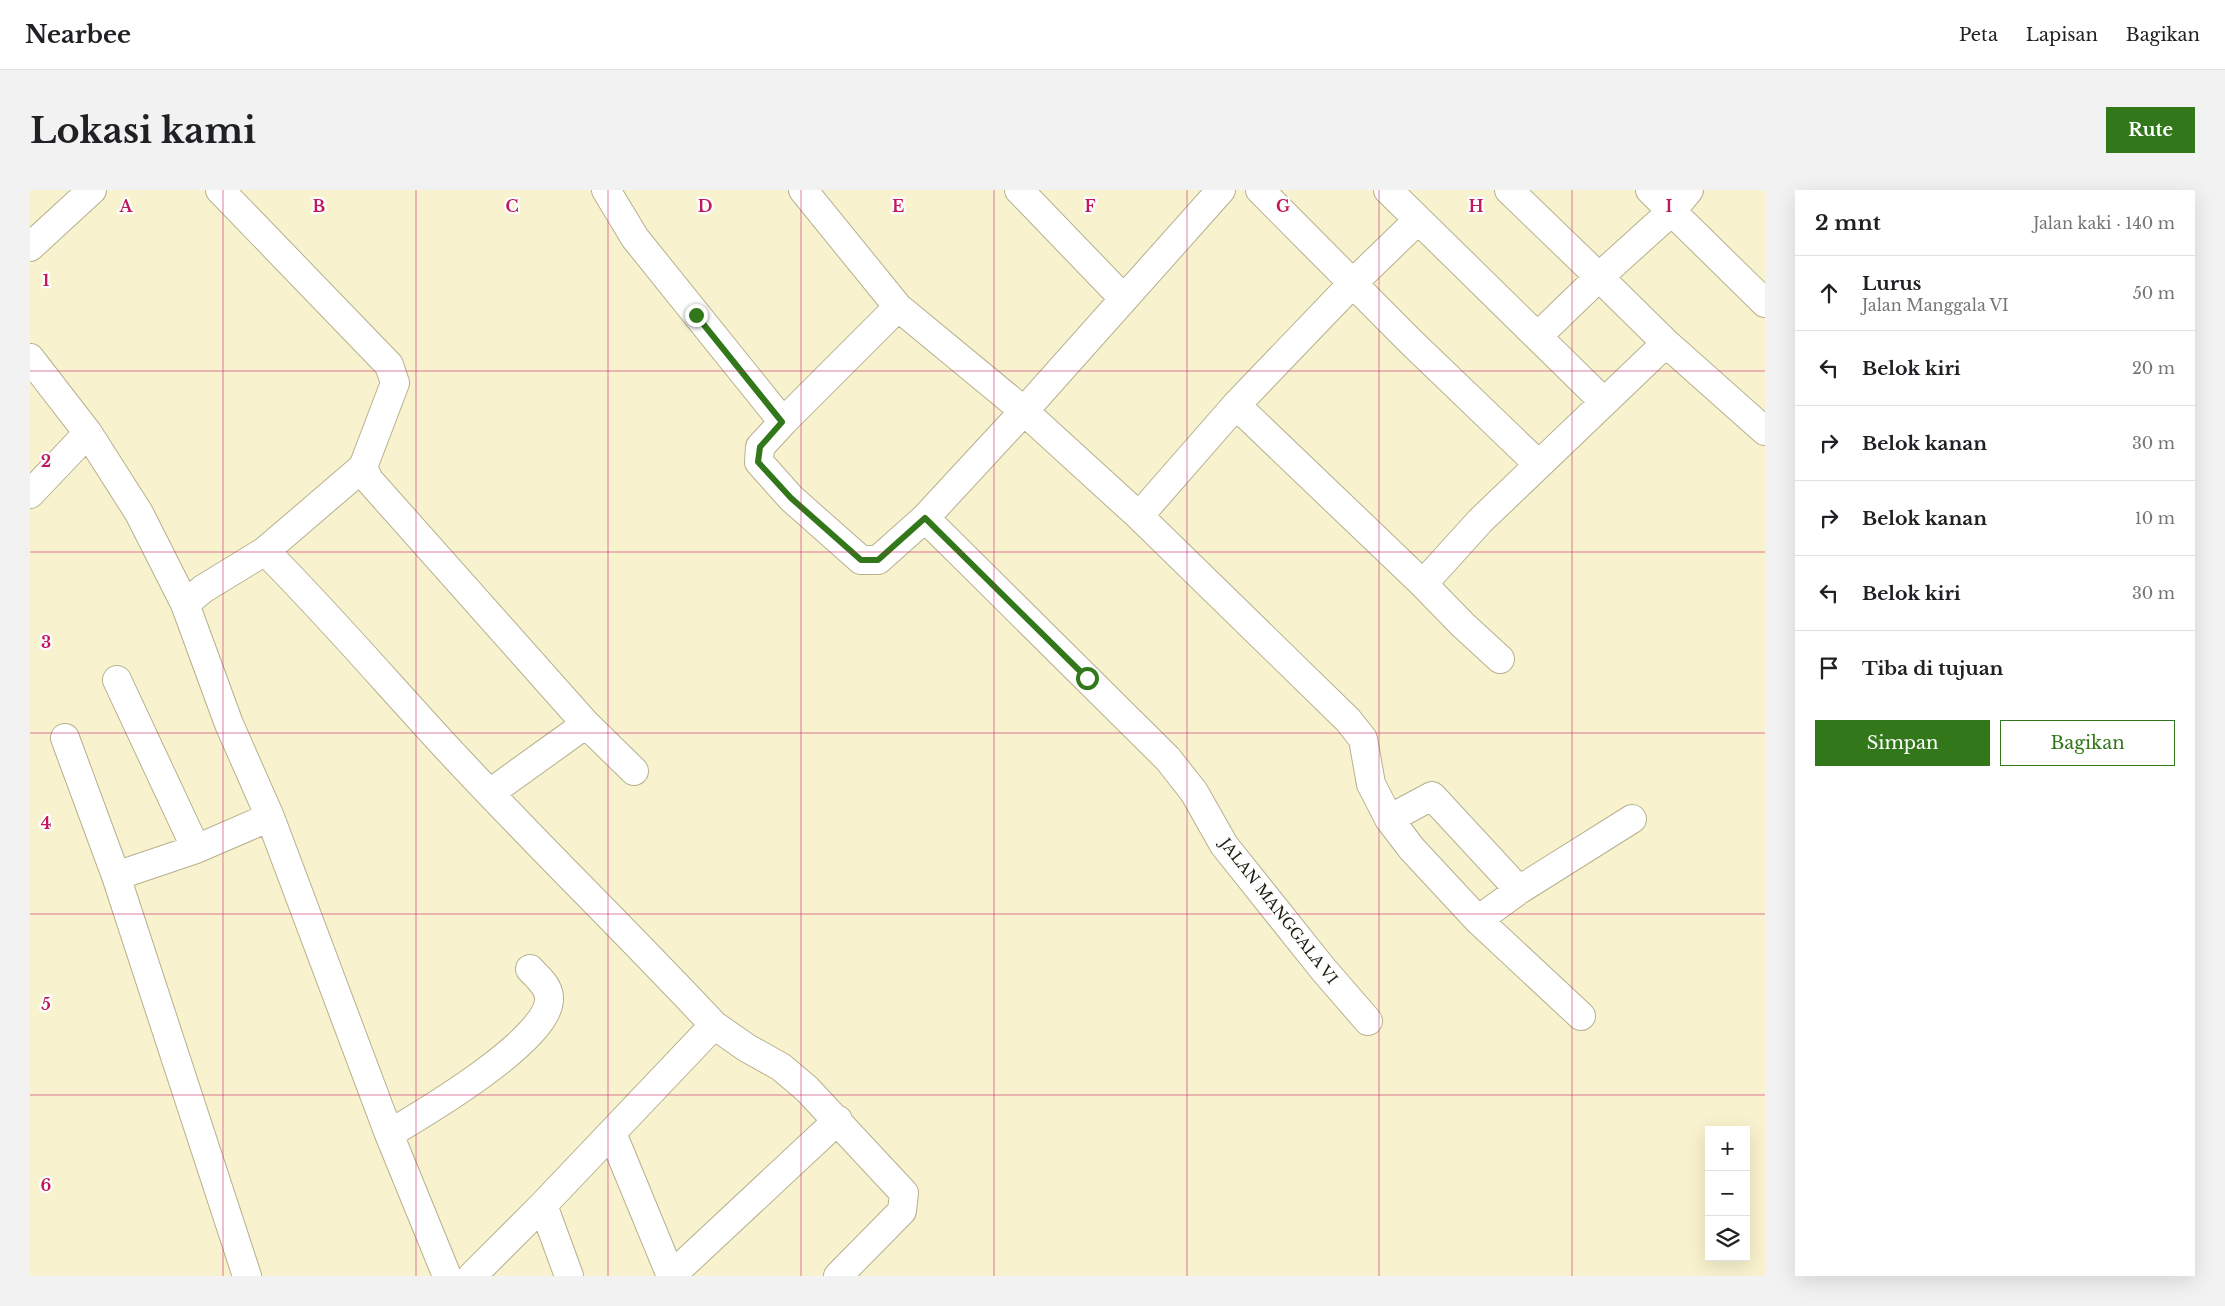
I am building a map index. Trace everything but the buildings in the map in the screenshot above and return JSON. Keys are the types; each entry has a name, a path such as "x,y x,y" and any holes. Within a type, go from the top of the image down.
{"street":[{"path":"30,247 92,190"},
{"path":"184,604 203,589 265,551 364,467 395,382 388,365 220,190"},
{"path":"606,190 634,238 782,422"},
{"path":"803,190 898,307 1024,411 1139,516 1348,720 1363,739 1371,784 1389,820 1412,849 1478,920 1581,1016"},
{"path":"1019,190 1122,298"},
{"path":"898,307 782,422 760,447 758,462 791,498 861,560 878,560 925,518 1024,411 1122,298 1220,190"},
{"path":"1260,190 1410,341 1538,464"},
{"path":"1388,190 1604,401"},
{"path":"1509,190 1666,343 1765,431"},
{"path":"1650,190 1765,303"},
{"path":"1538,336 1599,277 1672,211 1689,190"},
{"path":"1139,516 1236,405 1353,283 1418,220"},
{"path":"1423,584 1480,521 1666,343"},
{"path":"30,358 88,433 138,513 184,604 229,724 270,817 389,1134 447,1276"},
{"path":"1236,405 1500,659"},
{"path":"30,494 88,433"},
{"path":"364,467 368,480 586,724 634,771"},
{"name":"JALAN MANGGALA VI","path":"925,518 1168,759 1194,792 1224,845 1323,969 1368,1020"},
{"path":"265,551 490,793 626,931 714,1025 781,1067 807,1089 838,1120 904,1193 902,1211 838,1276"},
{"path":"117,680 196,849"},
{"path":"490,793 586,724"},
{"path":"65,738 116,876 247,1276"},
{"path":"1389,820 1432,796 1520,890"},
{"path":"116,876 196,849 270,817"},
{"path":"1478,920 1520,890 1632,819"},
{"path":"389,1134 445,1102 495,1065 528,1035 542,1017 549,998 546,986 530,969"},
{"path":"472,1276 543,1205 714,1025"},
{"path":"612,1133 671,1276 838,1120"},
{"path":"543,1205 569,1276"}],"route":[{"path":"696,315 782,422 760,447 758,462 791,498 861,560 878,560 894,548 925,518 1087,678"}]}
